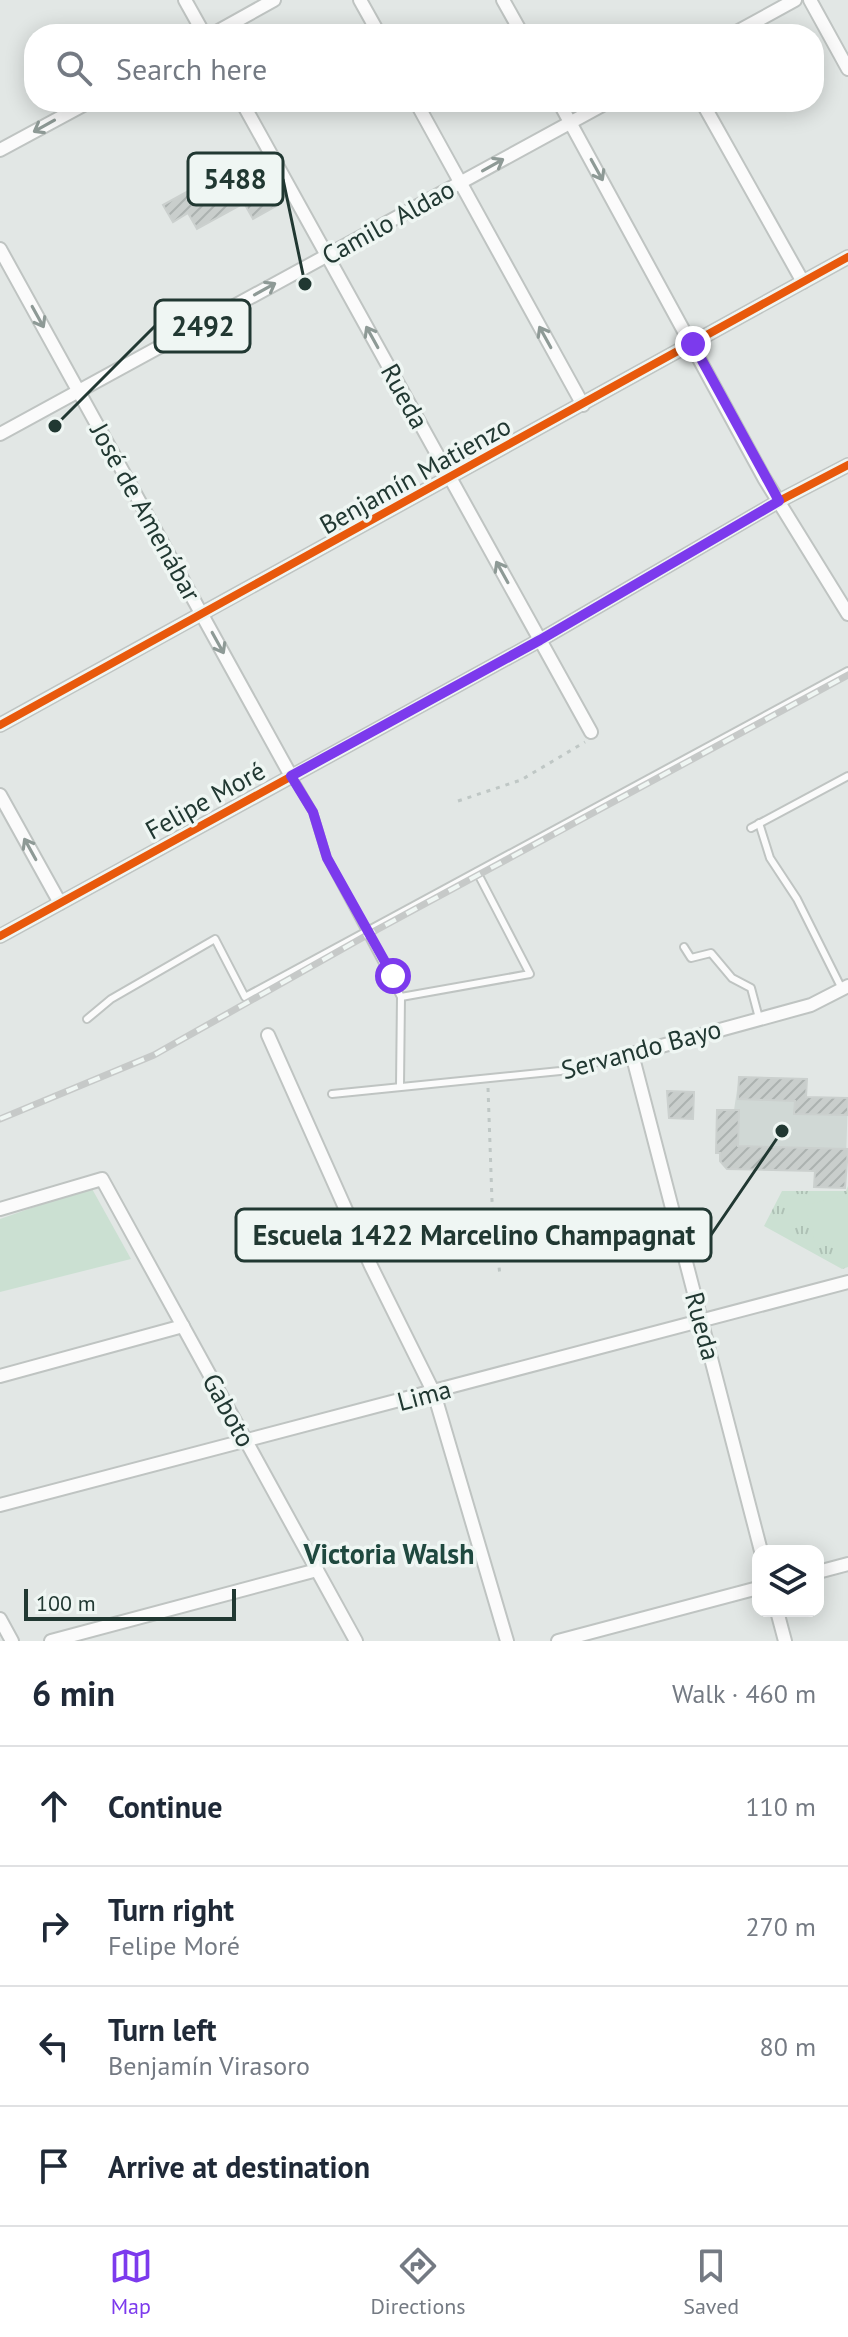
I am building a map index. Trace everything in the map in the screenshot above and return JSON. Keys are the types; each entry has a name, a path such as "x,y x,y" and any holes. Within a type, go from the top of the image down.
{"street":[{"path":"185,0 198,24"},
{"path":"231,24 274,0"},
{"path":"360,0 373,24"},
{"path":"503,0 516,24"},
{"path":"751,24 795,0"},
{"path":"810,0 823,24"},
{"path":"824,25 848,69"},
{"path":"0,150 70,112"},
{"name":"Rueda","path":"248,112 591,732"},
{"path":"422,112 583,405"},
{"path":"565,112 779,501 848,614"},
{"name":"Camilo Aldao","path":"0,434 590,112"},
{"path":"708,112 803,282"},
{"name":"José de Amenábar","path":"0,249 291,776"},
{"name":"Benjamín Matienzo","path":"0,725 848,257"},
{"name":"Felipe Moré","path":"0,936 540,640 779,501 848,465"},
{"path":"0,795 60,903"},
{"name":"Servando Bayo","path":"632,1054 811,1005 845,988"},
{"path":"268,1035 371,1266 434,1393 507,1641"},
{"name":"Rueda","path":"632,1054 759,1545"},
{"name":"Gaboto","path":"0,1209 102,1179 356,1641"},
{"name":"Lima","path":"0,1505 848,1282"},
{"path":"0,1376 183,1326"},
{"path":"824,1570 848,1564"},
{"path":"51,1641 317,1570"},
{"path":"558,1641 752,1590"},
{"path":"779,1617 785,1641"},
{"path":"0,1619 12,1641"}],"lane":[{"path":"87,1019 111,999 215,939 245,997 848,671"},
{"path":"291,776 313,812 327,858 401,997 400,1086"},
{"path":"751,828 848,776"},
{"path":"759,823 770,858 797,899 845,988"},
{"path":"401,997 530,974 477,872"},
{"path":"684,947 691,958 711,953 732,978 751,988 759,1018"},
{"name":"Servando Bayo","path":"332,1094 488,1080 588,1066 632,1054"}],"path":[{"path":"458,801 521,780 581,747 591,732"},
{"path":"488,1080 492,1201 500,1276"}],"shaded area":[{"path":"739,1077 807,1079 807,1097 848,1098 845,1188 814,1187 814,1171 727,1169 720,1153 716,1153 717,1110 734,1110"}],"green space":[{"path":"848,1186 848,1267 842,1269 764,1226 782,1191 846,1191"},
{"path":"91,1187 131,1259 0,1292 0,1219"},
{"path":"848,1195 848,1238 816,1246 805,1205"}],"building":[{"path":"250,157 276,206 253,219 244,203 197,229 188,213 173,222 163,205"},
{"path":"739,1077 807,1079 806,1097 848,1098 848,1115 794,1114 795,1101 738,1099"},
{"path":"667,1091 694,1092 693,1119 669,1118"},
{"path":"717,1110 739,1110 738,1146 848,1149 845,1188 814,1187 815,1171 727,1169 720,1161 720,1153 716,1153"}],"railway":[{"path":"0,1119 154,1055 369,934 848,675"}],"cycle path":[{"path":"0,725 848,257"},
{"path":"0,936 540,640 779,501 848,465"}],"place":[{"name":"5488","path":"305,284"},
{"name":"2492","path":"55,426"},
{"name":"Escuela 1422 Marcelino Champagnat","path":"782,1131"}],"district":[{"name":"Victoria Walsh","path":"389,1553"}],"route":[{"path":"393,976 327,858 313,812 291,776 540,640 779,501 693,344"}]}
